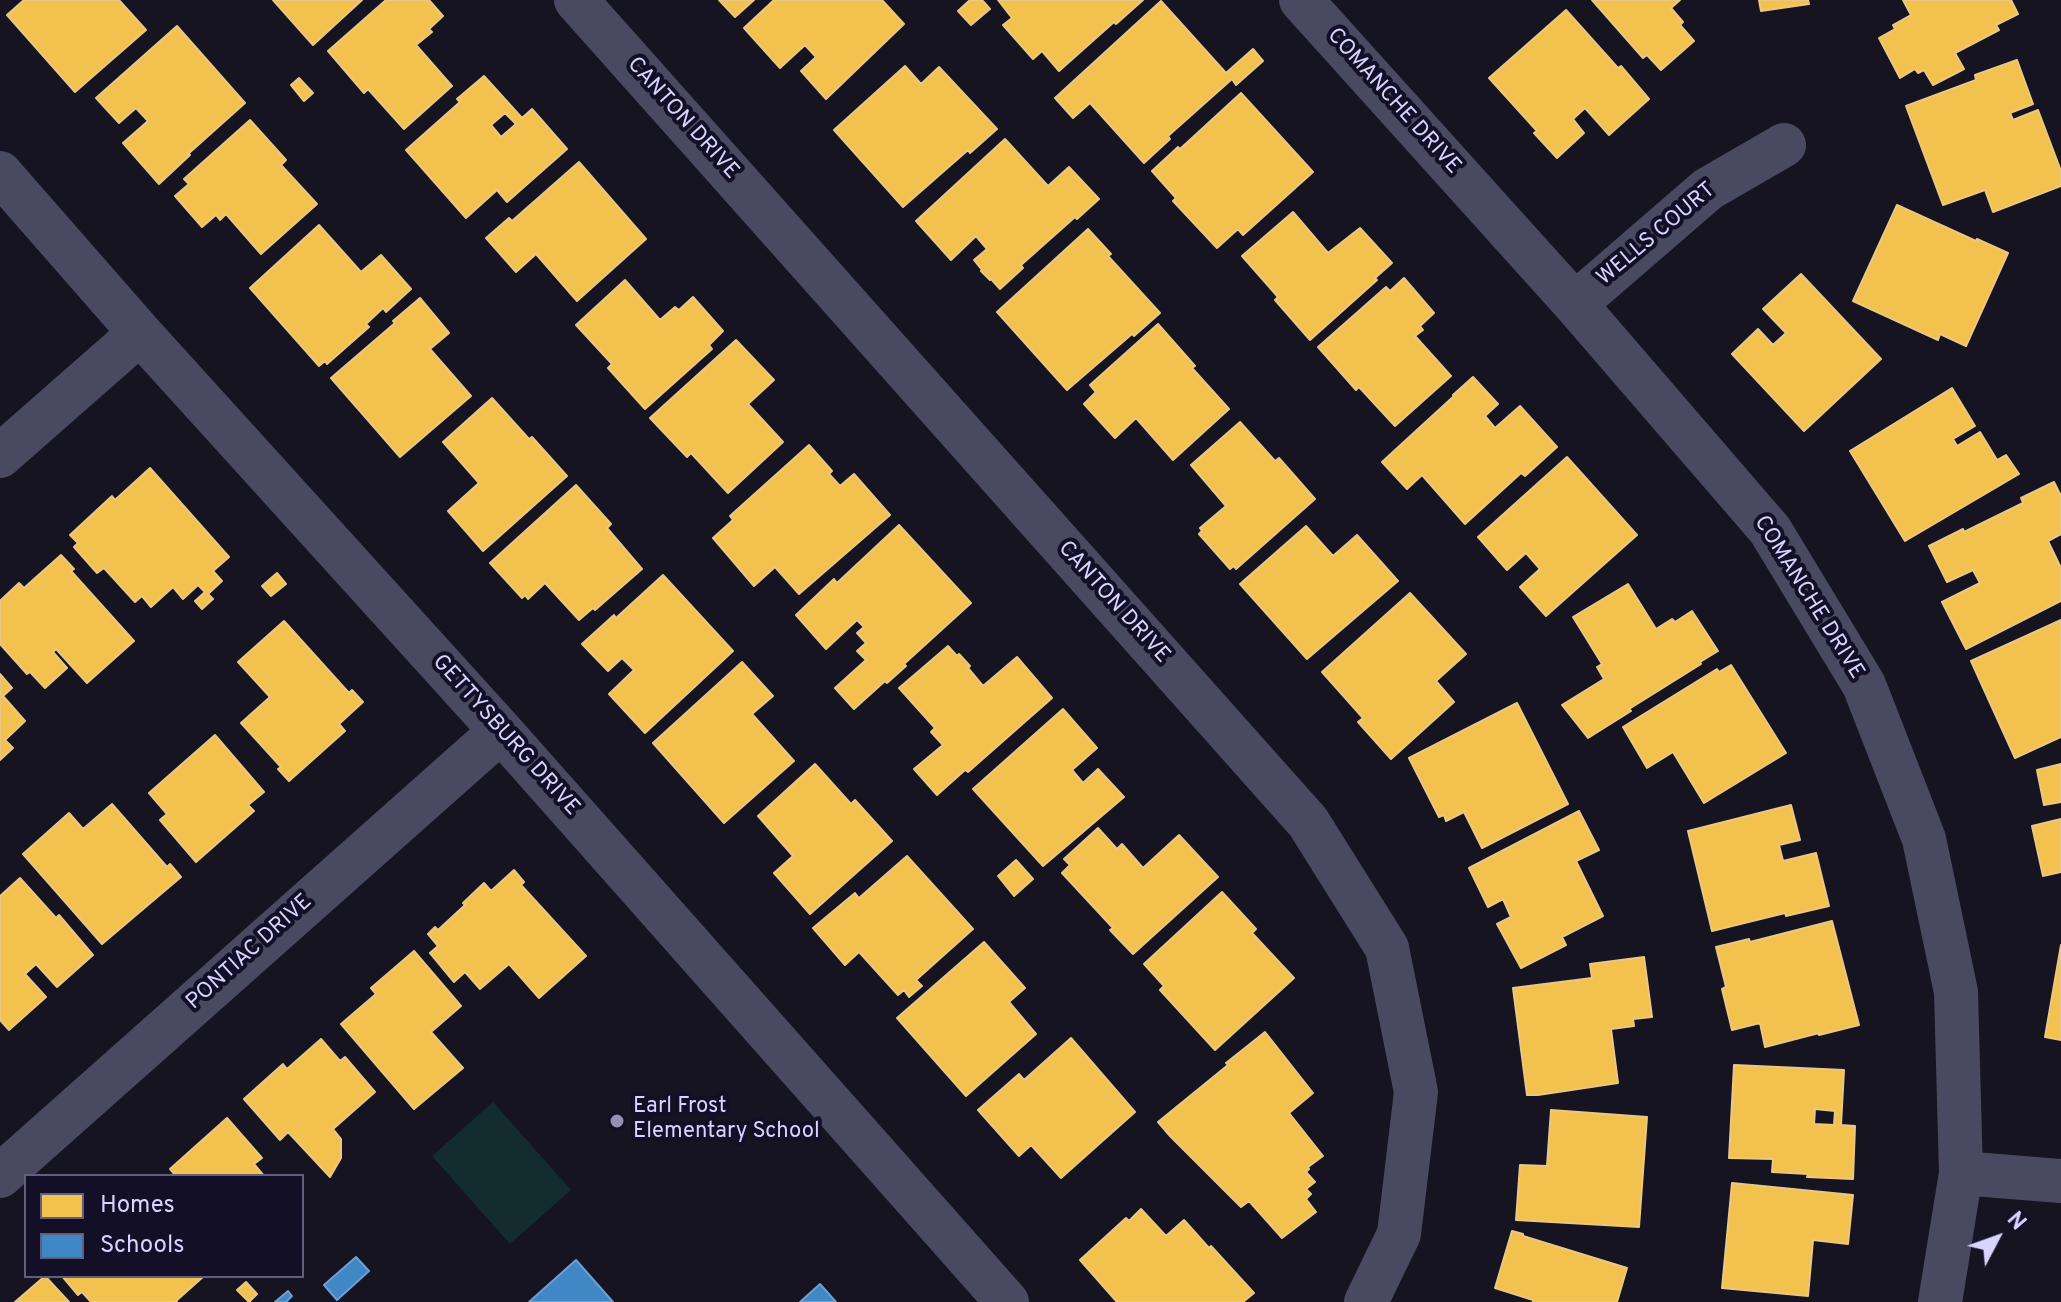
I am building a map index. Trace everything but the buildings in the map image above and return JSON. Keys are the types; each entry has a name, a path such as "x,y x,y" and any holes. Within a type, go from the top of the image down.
{"street":[{"name":"CANTON DRIVE","path":"576,0 1308,822 1387,948 1416,1092 1399,1234 1366,1302"},
{"name":"COMANCHE DRIVE","path":"1301,0 1575,304 1770,530 1864,685 1924,839 1956,992 1961,1173 1940,1302"},
{"name":"WELLS COURT","path":"1575,304 1708,189 1784,145"},
{"name":"GETTYSBURG DRIVE","path":"0,173 140,333 501,731 1007,1302"},
{"path":"0,456 140,333"},
{"name":"PONTIAC DRIVE","path":"0,1176 501,731"},
{"path":"1961,1173 2061,1181"}],"green space":[{"path":"493,1102 571,1190 510,1244 432,1156"}],"place":[{"name":"Earl Frost Elementary School","path":"617,1121"}]}
